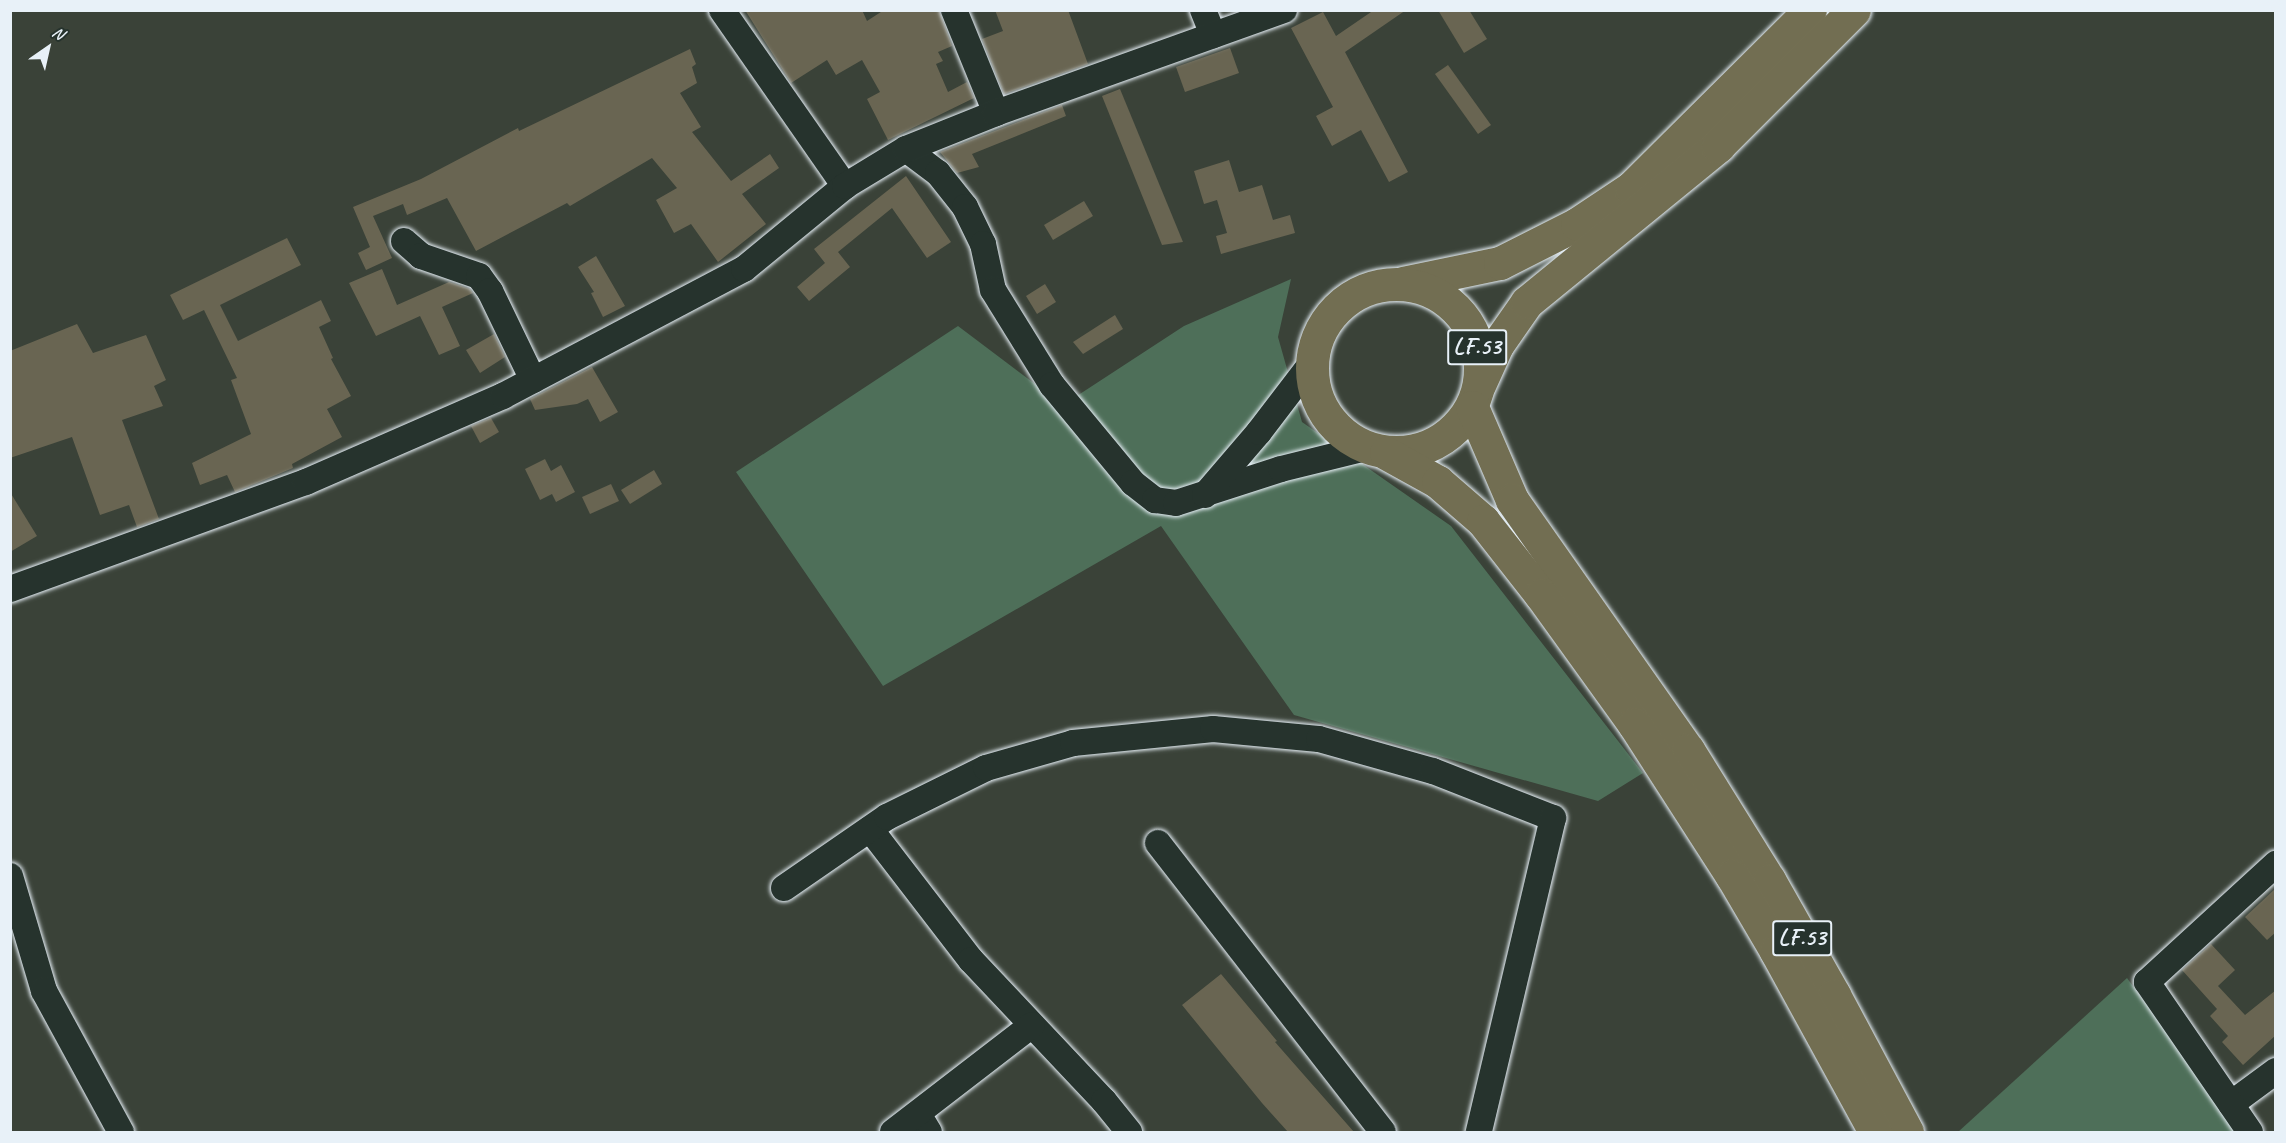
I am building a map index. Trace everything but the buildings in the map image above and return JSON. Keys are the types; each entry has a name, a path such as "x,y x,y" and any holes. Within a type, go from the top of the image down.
{"highway":[{"name":"LF.53","path":"1810,10 1731,91 1622,194 1577,224 1500,264 1373,287 1349,298 1330,315 1317,338 1311,364 1314,390 1325,415 1343,434 1438,482 1483,521 1581,651 1634,724 1731,876 1781,961 1875,1132"},
{"name":"LF.53","path":"1376,450 1407,453 1427,448 1445,438 1460,424 1476,396 1497,345 1527,302 1718,146 1854,10"},
{"name":"LF.53","path":"1399,284 1423,288 1445,299 1463,316 1475,337 1481,361 1476,396 1512,500 1688,750 1750,850 1834,994 1907,1132"}],"street":[{"path":"722,10 845,186"},
{"path":"954,10 996,113"},
{"path":"1203,10 1213,35"},
{"path":"10,589 306,482 503,396 744,270 845,186 906,149 996,113 1284,10"},
{"path":"906,149 939,173 965,207 983,244 993,290 1052,385 1133,483 1155,500 1176,503 1281,469 1376,450"},
{"path":"404,241 421,256 479,276 490,291 533,380"},
{"path":"1205,495 1259,432 1311,364"},
{"path":"784,888 887,817 986,768 1073,743 1213,729 1319,739 1433,771 1553,818 1479,1132"},
{"path":"870,829 971,960 1104,1101 1129,1132"},
{"path":"1158,843 1383,1132"},
{"path":"2250,1132 2147,982 2276,864"},
{"path":"10,876 44,990 121,1132"},
{"path":"893,1132 923,1123 1032,1025"},
{"path":"2231,1104 2276,1071"}],"green space":[{"path":"1291,279 1278,337 1302,422 1451,526 1643,773 1598,801 1294,715 1161,526 883,686 736,472 958,326 1063,405 1184,326"},
{"path":"2127,978 2240,1132 1958,1132"}]}
